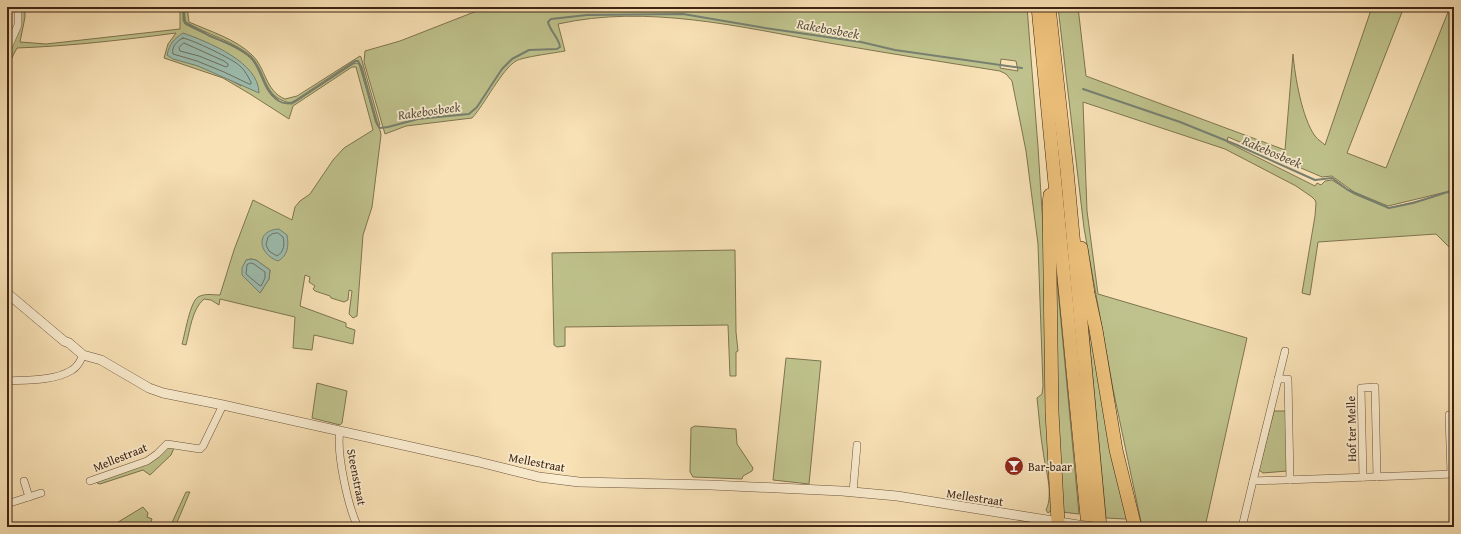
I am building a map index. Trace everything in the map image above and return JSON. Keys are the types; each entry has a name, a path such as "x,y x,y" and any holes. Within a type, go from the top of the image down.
{"highway":[{"path":"1038,7 1060,170 1100,527"},
{"path":"1049,7 1083,526"},
{"path":"1058,522 1052,412 1049,205 1060,170"},
{"path":"1060,170 1074,196 1088,294 1096,330 1116,450 1134,527"}],"street":[{"path":"7,50 18,24 18,7"},
{"path":"7,293 64,341 66,347 82,357 73,370 57,376 30,380 7,381"},
{"path":"1242,527 1284,351"},
{"name":"Mellestraat","path":"82,357 116,370 149,388 163,393 479,462 539,477 579,482 711,485 853,492 897,496 1093,527"},
{"path":"1278,378 1288,379 1290,480"},
{"name":"Hof ter Melle","path":"1363,477 1361,388 1375,387 1377,477"},
{"name":"Mellestraat","path":"90,481 147,461 167,444 200,449 203,446 222,405"},
{"name":"Hof ter Melle","path":"1253,481 1452,474 1449,415 1454,415"},
{"name":"Steenstraat","path":"340,431 338,439 339,452 354,519 358,527"},
{"path":"853,492 857,445"},
{"path":"24,481 29,497"},
{"path":"7,504 41,493"}],"green space":[{"path":"21,7 25,7 25,17 20,42 46,44 180,29 180,7 183,7 183,20 185,24 240,50 253,61 271,95 276,100 283,103 292,104 353,64 359,64 381,135 372,207 363,235 357,316 353,318 349,314 352,291 349,290 348,300 344,302 331,298 330,296 315,291 313,289 315,286 309,282 310,277 305,275 300,306 346,323 346,327 355,330 353,344 314,335 312,350 293,348 295,317 220,299 219,305 211,300 204,299 194,314 186,345 182,344 190,311 195,300 203,295 220,295 234,250 253,200 292,220 295,207 300,201 310,194 333,160 344,148 373,130 356,67 352,67 293,106 289,119 223,78 164,58 168,44 176,33 57,46 17,48 7,67 7,57 18,30","holes":["194,37 211,46 241,86 223,76 196,65","246,260 256,260 270,270 269,279 260,293 254,287"]},
{"path":"184,7 187,7 189,22 214,32 246,49 257,60 273,91 285,99 297,96 360,56 380,125 378,125 362,67 358,61 354,61 291,103 275,96 270,91 257,64 246,52 186,22"},
{"path":"487,7 1027,7 1045,258 1053,509 1048,513 1046,510 1049,489 1037,398 1042,394 1043,386 1038,244 1026,151 1012,81 1006,74 1000,71 850,47 762,30 694,20 626,16 592,18 558,24 565,51 516,61 505,71 472,118 406,126 385,134 364,62 365,51 400,41","holes":["1001,59 1016,61 1018,71 1000,68"]},
{"path":"1058,7 1078,7 1086,76 1285,150 1293,54 1297,85 1306,119 1317,139 1325,145 1372,7 1404,7 1347,153 1386,168 1450,7 1454,7 1454,252 1436,234 1318,242 1310,295 1302,293 1315,216 1316,203 1312,197 1296,186 1225,149 1083,102 1087,211 1098,294 1247,338 1205,527 1153,527 1141,522 1113,389 1084,228","holes":["1228,137 1322,177 1332,176 1354,192 1388,206 1446,192 1423,200 1388,208 1354,194 1332,180 1325,181 1321,185 1317,183 1315,186 1227,142"]},
{"path":"1054,247 1079,514 1062,512 1059,488"},
{"path":"735,250 736,332 738,351 736,352 736,376 730,376 728,325 565,327 565,346 557,347 554,345 552,253"},
{"path":"1083,273 1127,519 1106,518"},
{"path":"786,358 821,361 809,484 773,480"},
{"path":"317,383 347,391 342,423 340,425 312,418"},
{"path":"1274,411 1286,411 1287,471 1263,473 1259,470"},
{"path":"695,426 736,429 737,444 753,468 752,471 743,476 742,479 693,477 690,472 691,428"},
{"path":"169,446 174,448 171,455 150,475 143,470 100,484 97,483 96,480 123,471"},
{"path":"186,492 190,492 175,527 170,527"},
{"path":"143,507 148,513 147,517 152,519 149,527 143,525 134,527 115,527 115,524"}],"water":[{"path":"183,33 218,48 242,63 251,72 257,82 259,93 198,66 173,59 167,55 172,42"},
{"path":"279,229 287,235 288,243 286,253 278,261 271,258 266,253 262,243 266,233 271,230"},
{"path":"246,260 256,260 270,270 269,279 260,293 242,275 242,268"}],"waterway":[{"name":"Rakebosbeek","path":"184,7 185,23 247,53 255,62 266,86 274,96 283,103 296,101 358,61 376,122 380,128 418,119 469,114 477,107 502,69 512,59 529,50 557,49 560,47 548,22 551,19 587,15 683,14 861,42 895,50 1022,68"},
{"name":"Rakebosbeek","path":"1083,89 1180,122 1237,145 1315,180 1332,178 1348,190 1389,208 1413,203 1454,190"}],"place":[{"name":"Bar-baar","path":"1014,466"}]}
